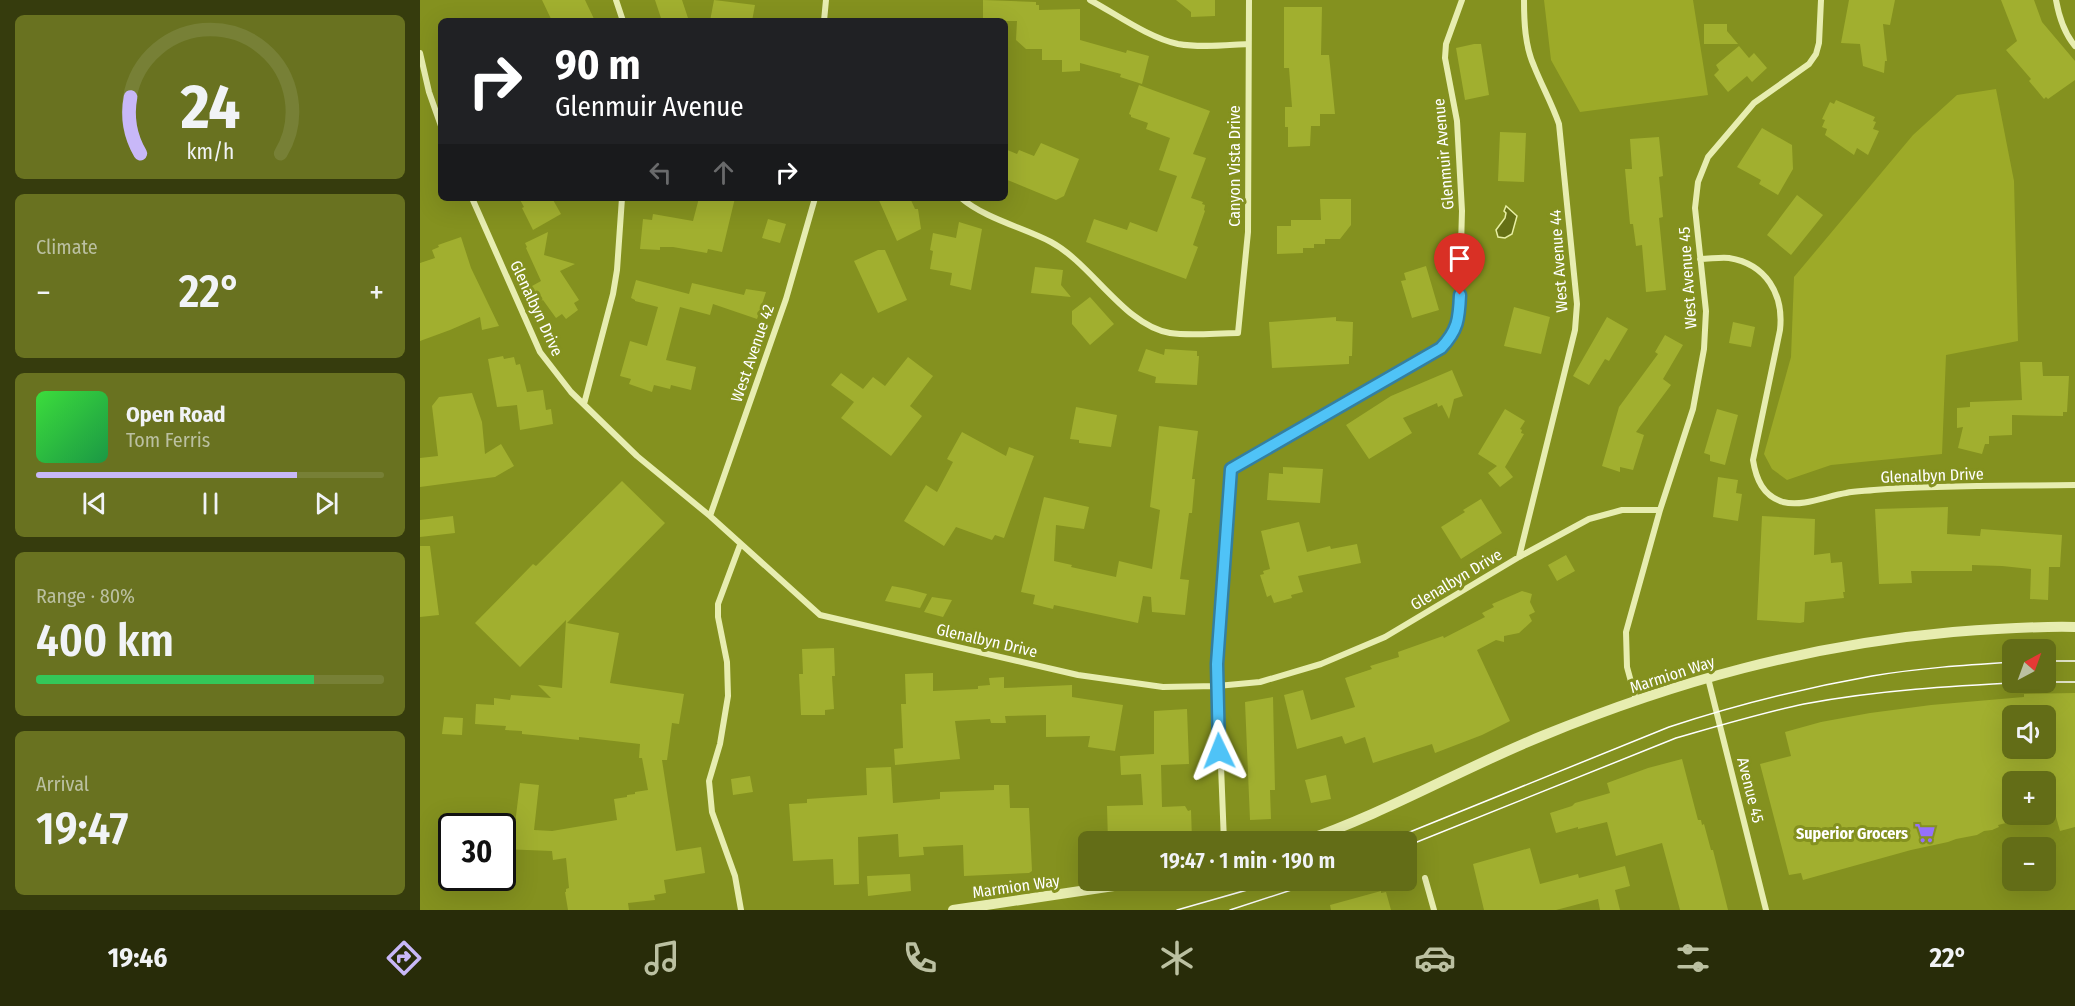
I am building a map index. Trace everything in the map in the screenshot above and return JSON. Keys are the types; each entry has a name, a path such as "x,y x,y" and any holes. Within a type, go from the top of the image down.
{"street":[{"path":"616,0 621,18"},
{"path":"824,18 826,0"},
{"path":"1090,0 1158,38 1178,44 1248,44"},
{"name":"Canyon Vista Drive","path":"966,201 983,212 1052,243 1075,259 1138,320 1153,328 1175,333 1238,333 1248,232 1249,0"},
{"name":"Glenmuir Avenue","path":"1216,686 1231,469 1441,348 1452,336 1460,316 1462,211 1457,121 1445,58 1446,44 1462,0"},
{"name":"West Avenue 44","path":"1519,557 1575,330 1577,304 1559,124 1551,100 1534,66 1527,41 1524,0"},
{"name":"West Avenue 45","path":"1636,700 1627,667 1626,632 1660,510 1693,409 1704,349 1706,311 1695,208 1698,182 1708,157 1754,104 1809,64 1816,54 1819,43 1821,0"},
{"path":"2056,0 2059,18 2068,38 2075,46"},
{"path":"420,53 429,92 438,118"},
{"name":"Glenalbyn Drive","path":"473,201 540,352 571,392 637,456 710,516 820,615 1078,675 1163,687 1260,682 1321,664 1385,637 1519,557 1589,519 1622,510 1660,510"},
{"path":"584,404 615,282 622,201"},
{"name":"West Avenue 42","path":"710,516 786,299 814,201"},
{"name":"Glenalbyn Drive","path":"1700,259 1727,258 1743,261 1757,269 1769,280 1778,296 1782,316 1780,330 1754,460 1755,475 1772,496 1783,502 1797,503 1849,492 1889,489 2075,485"},
{"path":"740,545 718,604 718,617 727,662 728,696 720,744 709,782 712,812 735,876 741,910"},
{"name":"Marmion Way","path":"1334,831 1540,737 1636,700 1707,677 1822,649 1918,635 1987,629 2075,627"},
{"name":"Avenue 45","path":"1707,677 1766,910"},
{"path":"1216,686 1223,831"},
{"path":"1425,878 1434,910"},
{"name":"Marmion Way","path":"953,910 1080,891"}],"shaded area":[{"path":"1544,0 1693,0 1708,95 1580,112 1551,60"},
{"path":"1996,89 2014,181 2018,341 1946,355 1942,454 1831,465 1787,480 1772,469 1764,454 1791,357 1794,277 1913,135 1957,95"},
{"path":"1506,206 1517,216 1512,234 1505,238 1498,237 1496,230 1505,218"}],"building":[{"path":"542,0 585,0 594,18 551,18"},
{"path":"655,0 682,0 688,18 661,18"},
{"path":"714,0 755,5 753,18 711,18"},
{"path":"983,0 1036,2 1039,10 1080,9 1080,40 1126,53 1127,50 1149,56 1142,84 1120,77 1121,74 1080,63 1080,71 1062,72 1062,60 1042,60 1042,49 1026,49 1016,40 1017,21 1008,21 1008,18 983,18"},
{"path":"1176,0 1215,0 1215,16 1191,17 1191,12"},
{"path":"1849,0 1895,0 1890,25 1883,24 1887,61 1885,61 1884,73 1863,66 1860,44 1841,43"},
{"path":"2001,0 2034,0 2042,22 2075,61 2075,80 2048,99 2046,97 2044,99 2029,81 2031,79 2006,50 2017,41"},
{"path":"1284,7 1322,7 1321,55 1329,55 1335,114 1320,114 1320,126 1311,126 1310,146 1288,147 1285,107 1292,107 1289,68 1284,68"},
{"path":"1704,24 1727,24 1727,31 1738,44 1704,44"},
{"path":"1481,44 1489,95 1465,100 1456,48"},
{"path":"1739,46 1749,58 1754,53 1767,68 1752,82 1747,76 1728,92 1714,75 1719,70 1716,65"},
{"path":"1139,85 1210,111 1193,154 1206,158 1191,198 1203,202 1205,211 1193,245 1198,247 1186,279 1086,242 1094,219 1127,230 1130,222 1157,232 1177,176 1159,170 1170,138 1146,129 1148,123 1131,117 1129,114"},
{"path":"1836,100 1875,117 1873,121 1876,122 1873,129 1879,131 1868,155 1857,148 1854,155 1825,135 1827,129 1822,127 1825,120 1822,119 1830,102 1834,104"},
{"path":"1762,128 1792,145 1793,169 1778,195 1759,184 1761,180 1737,167"},
{"path":"1500,132 1526,133 1524,182 1498,181"},
{"path":"1659,137 1663,176 1659,177 1663,217 1659,218 1666,290 1646,292 1642,245 1636,246 1633,224 1630,224 1625,169 1632,169 1630,139"},
{"path":"1041,143 1079,159 1064,196 1056,200 1008,180 1008,150 1017,154 1019,150 1034,156"},
{"path":"1797,195 1823,215 1791,255 1767,235"},
{"path":"1320,199 1351,199 1351,225 1340,239 1325,239 1325,244 1314,244 1314,248 1303,248 1303,253 1277,254 1277,226 1291,226 1291,220 1321,220"},
{"path":"521,201 554,201 561,214 533,230 522,208 524,207"},
{"path":"698,201 734,201 722,252 708,249 707,253 673,247 660,247 660,250 640,249 643,219 652,220 653,214 693,221"},
{"path":"879,201 911,201 915,209 918,209 921,229 897,241"},
{"path":"768,219 786,224 780,243 762,238"},
{"path":"959,222 982,229 971,290 950,285 952,273 930,269 933,233 956,238"},
{"path":"548,232 544,255 575,264 560,271 579,300 574,303 578,310 566,319 562,314 556,318 543,300 539,302 532,286 541,281 525,243"},
{"path":"461,237 471,268 499,326 482,330 480,317 420,341 420,263 435,258 432,250 439,247 438,245"},
{"path":"878,250 885,250 907,300 878,313 854,261"},
{"path":"1426,266 1439,310 1412,318 1401,281 1406,280 1404,273"},
{"path":"1035,267 1063,270 1061,285 1071,297 1031,293"},
{"path":"636,280 689,294 692,283 744,295 746,289 766,292 757,319 713,304 710,315 680,307 666,360 696,367 691,390 671,385 670,389 654,385 652,392 629,384 631,379 620,376 630,341 647,346 658,307 631,298"},
{"path":"1090,297 1114,324 1090,345 1072,324 1072,311"},
{"path":"1514,307 1550,317 1541,354 1504,346"},
{"path":"1336,317 1336,321 1353,322 1352,356 1349,356 1349,364 1272,368 1269,322"},
{"path":"1607,317 1628,329 1609,361 1605,359 1589,385 1573,376"},
{"path":"1733,322 1755,327 1751,347 1729,343"},
{"path":"1665,335 1683,345 1663,379 1671,385 1636,432 1644,435 1633,470 1620,467 1620,472 1602,466 1619,407 1658,354 1655,352"},
{"path":"1146,349 1164,355 1165,349 1197,351 1197,356 1199,356 1197,385 1155,383 1156,377 1138,371"},
{"path":"503,356 504,359 514,357 516,365 520,364 527,392 543,390 546,410 551,409 553,424 520,430 517,405 497,407 488,359"},
{"path":"908,357 933,376 910,406 922,416 891,456 841,418 854,402 831,385 841,373 863,389 873,377 885,386"},
{"path":"2020,362 2042,362 2043,376 2069,376 2067,412 2063,412 2063,416 2012,415 2012,435 1989,436 1989,444 1985,444 1982,454 1958,448 1963,427 1957,428 1957,408 1970,407 1970,402 2022,400"},
{"path":"1452,370 1463,396 1454,399 1449,419 1442,405 1438,407 1437,403 1403,418 1412,433 1369,459 1346,425 1391,396"},
{"path":"472,393 482,422 485,454 501,444 514,466 495,477 420,487 420,458 438,456 432,406 439,397"},
{"path":"1076,407 1117,415 1111,447 1079,443 1079,440 1070,439"},
{"path":"1505,409 1525,421 1520,429 1524,434 1505,467 1513,477 1500,487 1488,473 1497,466 1478,454"},
{"path":"1717,409 1738,415 1725,465 1710,461 1710,455 1704,453"},
{"path":"1159,426 1198,431 1192,479 1195,479 1192,513 1189,513 1180,579 1189,580 1185,615 1152,612 1151,597 1143,596 1138,623 1054,605 1053,609 1033,604 1035,595 1021,592 1044,497 1089,507 1084,529 1056,525 1054,561 1116,577 1119,561 1152,569 1160,510 1150,507"},
{"path":"962,432 1006,456 1009,447 1034,456 1004,538 995,535 992,540 956,527 944,546 904,521 926,485 937,492 953,462 947,459"},
{"path":"1283,467 1323,469 1320,503 1267,500 1269,473 1283,474"},
{"path":"1718,477 1738,480 1736,493 1742,494 1738,521 1713,517"},
{"path":"622,481 665,523 567,623 619,633 610,683 684,694 679,724 672,723 667,760 662,760 676,851 701,847 705,873 664,880 666,893 654,895 655,900 628,903 629,910 568,910 565,892 569,888 566,858 553,860 552,851 516,850 516,816 520,783 539,785 534,830 552,831 617,820 614,799 648,790 642,758 639,758 640,744 579,737 579,740 522,734 522,731 505,730 506,726 475,724 476,704 494,705 494,698 510,700 511,695 551,698 538,685 562,688 566,620 520,667 475,623 533,564 536,566"},
{"path":"1481,499 1502,533 1461,559 1441,527"},
{"path":"1948,507 1947,534 1980,536 1981,529 2062,535 2060,567 2049,567 2048,600 2030,599 2031,569 2002,566 1972,565 1972,571 1911,571 1912,583 1879,584 1875,509"},
{"path":"453,516 455,533 420,537 420,520"},
{"path":"1762,516 1815,519 1814,555 1830,553 1831,563 1842,562 1844,598 1805,602 1804,622 1757,620"},
{"path":"1299,522 1307,552 1330,546 1331,549 1357,544 1361,563 1298,576 1303,592 1274,603 1271,595 1267,597 1260,575 1264,574 1263,571 1270,569 1261,531"},
{"path":"420,546 430,546 439,615 420,617"},
{"path":"1566,555 1575,571 1557,581 1548,565"},
{"path":"892,586 927,594 920,608 885,601"},
{"path":"1522,591 1532,594 1530,602 1535,612 1529,615 1532,621 1519,633 1504,636 1504,642 1496,640 1477,650 1510,721 1482,735 1435,753 1432,744 1373,763 1365,737 1345,744 1342,736 1297,749 1284,695 1303,690 1311,720 1355,707 1345,678 1372,669 1370,666 1399,657 1398,652 1443,636 1444,638 1485,617 1482,613 1494,607 1492,604"},
{"path":"932,597 952,600 943,617 924,612"},
{"path":"834,648 835,676 832,676 834,709 825,710 825,715 801,715 799,674 803,674 802,649"},
{"path":"933,673 933,691 978,689 978,686 990,685 989,678 1004,677 1004,688 1072,685 1072,697 1123,705 1115,751 1088,747 1090,736 1046,737 1046,715 1005,716 1006,723 991,723 990,719 955,721 960,759 895,765 894,749 903,748 901,704 906,704 905,674"},
{"path":"2075,693 2075,827 2060,831 2056,817 2056,771 2002,771 2002,824 1998,825 1999,827 1977,835 1911,850 1803,880 1801,873 1789,875 1760,764 1791,756 1785,732 1821,722 1870,713 2024,697 2024,694"},
{"path":"1273,697 1275,790 1270,790 1271,819 1250,820 1245,702"},
{"path":"1187,709 1189,764 1161,765 1162,807 1185,806 1188,811 1191,810 1192,831 1108,831 1107,806 1143,805 1141,774 1121,775 1120,756 1154,754 1154,711"},
{"path":"444,717 463,718 462,735 442,734"},
{"path":"1682,759 1698,820 1701,820 1702,825 1704,824 1711,850 1713,850 1728,910 1680,910 1662,843 1616,856 1607,822 1556,833 1550,813 1610,793 1607,783"},
{"path":"891,767 893,803 940,799 940,792 994,790 994,785 1009,785 1010,808 1029,808 1032,871 964,876 963,845 923,847 924,855 899,857 898,834 858,837 859,884 834,885 833,859 793,861 789,804 807,803 807,799 867,795 866,768"},
{"path":"1326,775 1331,799 1311,803 1305,780"},
{"path":"750,776 753,792 733,795 731,779"},
{"path":"1530,848 1540,884 1578,874 1579,878 1625,866 1630,886 1615,890 1620,910 1600,910 1598,899 1556,910 1484,910 1473,864"},
{"path":"910,874 911,891 868,896 867,876"},
{"path":"1381,891 1381,893 1386,892 1391,910 1331,910 1330,905"}],"tram line":[{"path":"2056,661 2075,661"},
{"path":"1412,831 1669,727 1719,711 1872,676 2002,663"},
{"path":"2056,682 2075,682"},
{"path":"1417,842 1676,738 1756,716 1804,704 1860,695 2002,684"},
{"path":"1177,910 1244,891"},
{"path":"1230,910 1288,891"}],"place":[{"name":"Superior Grocers","path":"1925,833"}],"route":[{"path":"1219,751 1216,686 1231,469 1441,348 1452,336 1458,322 1460,295"}]}
